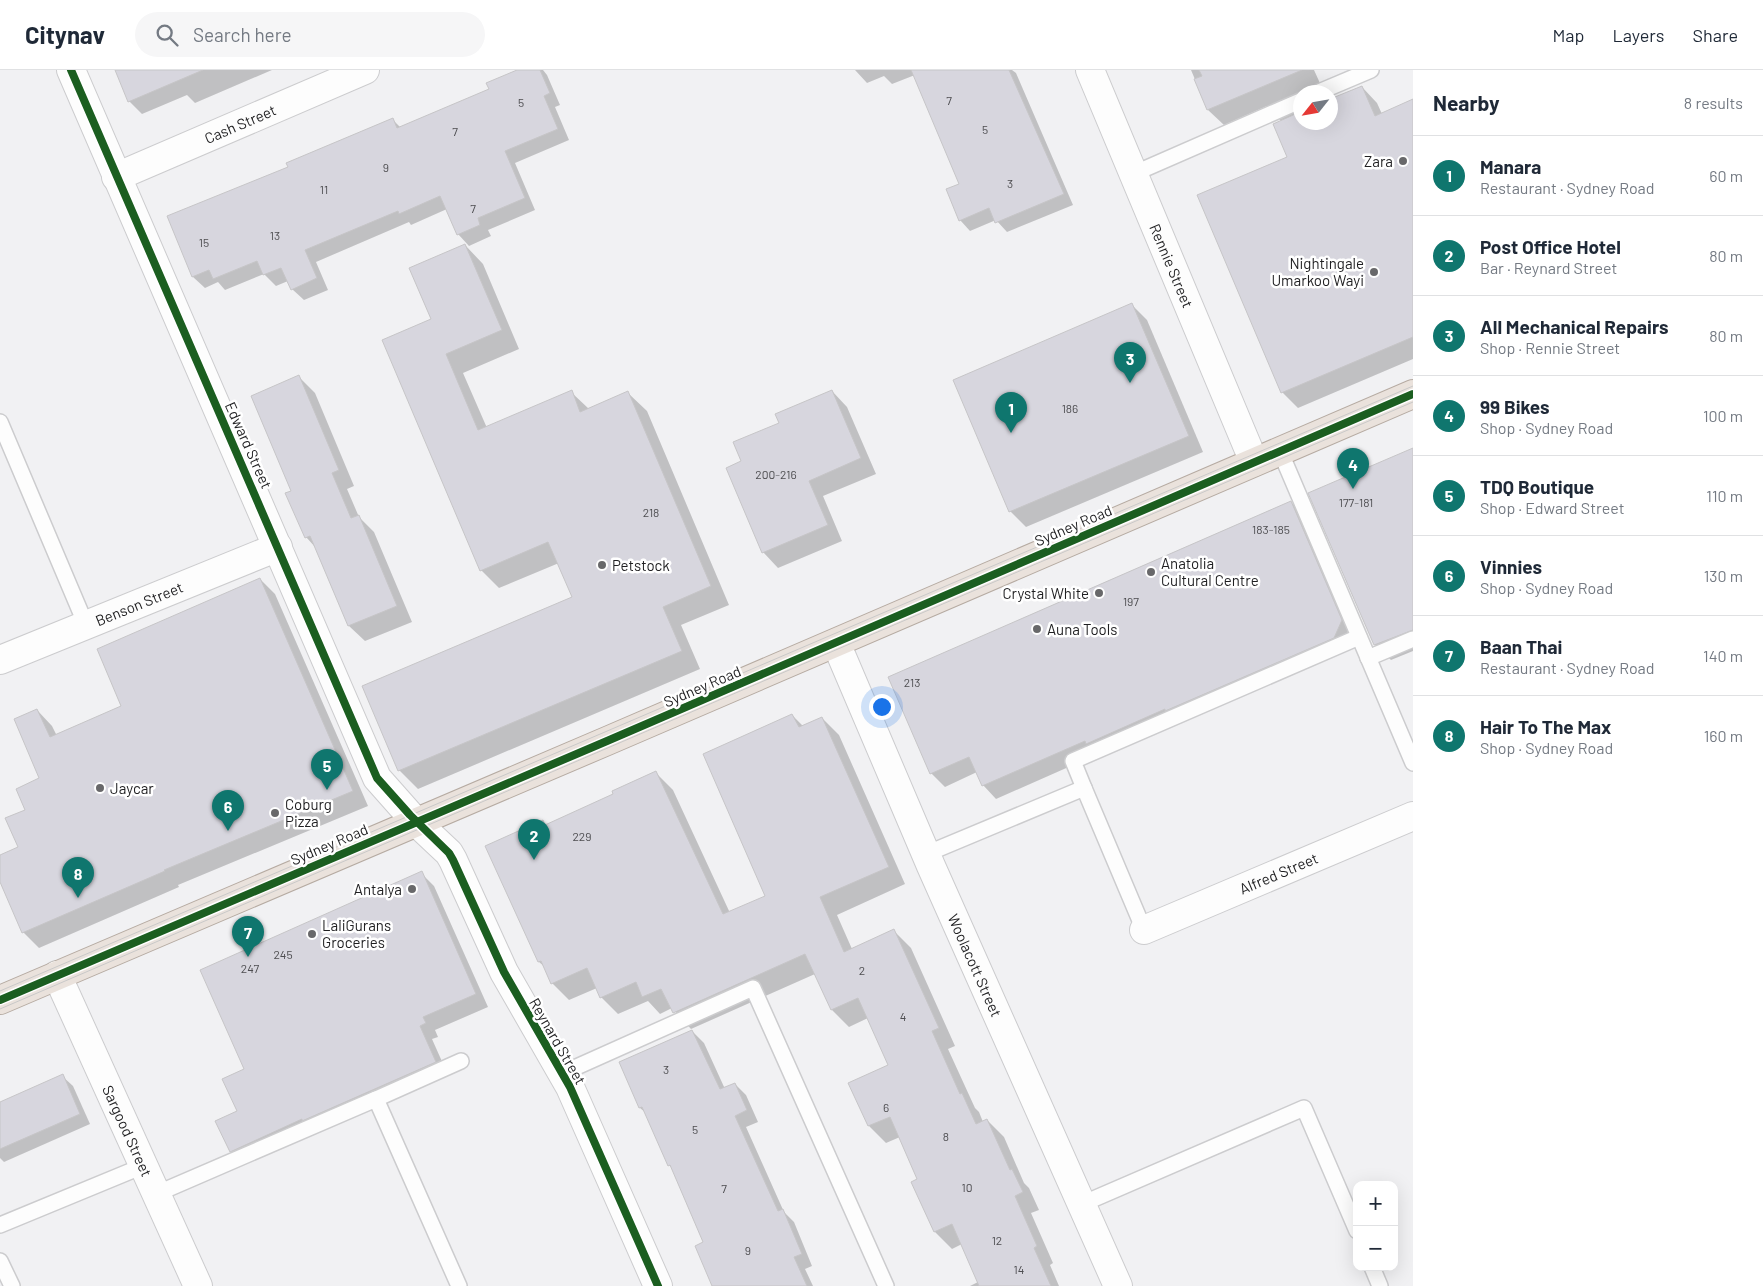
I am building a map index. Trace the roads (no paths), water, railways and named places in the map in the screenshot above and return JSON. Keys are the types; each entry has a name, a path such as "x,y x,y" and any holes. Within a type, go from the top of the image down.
{"highway":[{"name":"Sydney Road","path":"0,1000 1413,394"}],"street":[{"name":"Edward Street","path":"71,70 377,778 416,822"},
{"name":"Cash Street","path":"116,177 365,70"},
{"name":"Rennie Street","path":"1090,70 1254,462"},
{"name":"Benson Street","path":"0,660 278,547"},
{"name":"Woolacott Street","path":"836,643 926,854 1118,1286"},
{"name":"Alfred Street","path":"1144,930 1413,816"},
{"name":"Reynard Street","path":"416,822 449,853 453,860 504,972 563,1073 658,1286"},
{"name":"Sargood Street","path":"57,975 198,1286"}],"lane":[{"path":"1336,85 1371,70"},
{"path":"1133,174 1293,104"},
{"path":"0,422 86,625"},
{"path":"1280,451 1413,763"},
{"path":"1144,930 1073,761 1359,637"},
{"path":"1368,658 1413,639"},
{"path":"926,854 1084,788"},
{"path":"563,1073 753,988 886,1286"},
{"path":"156,1194 461,1061"},
{"path":"376,1099 458,1286"},
{"path":"1082,1204 1304,1108 1355,1226"},
{"path":"0,1225 143,1166"},
{"path":"0,1261 12,1286"},
{"path":"1374,1271 1380,1286"}],"tram line":[{"path":"0,991 1413,386"},
{"path":"0,1009 1413,402"}],"place":[{"name":"Zara","path":"1403,161"},
{"name":"Nightingale Umarkoo Wayi","path":"1374,272"},
{"name":"All Mechanical Repairs","path":"1130,383"},
{"name":"Manara","path":"1011,433"},
{"name":"99 Bikes","path":"1353,489"},
{"name":"Petstock","path":"602,565"},
{"name":"Anatolia Cultural Centre","path":"1151,572"},
{"name":"Crystal White","path":"1099,593"},
{"name":"Auna Tools","path":"1037,629"},
{"name":"Jaycar","path":"100,788"},
{"name":"TDQ Boutique","path":"327,790"},
{"name":"Coburg Pizza","path":"275,813"},
{"name":"Vinnies","path":"228,831"},
{"name":"Post Office Hotel","path":"534,860"},
{"name":"Antalya","path":"412,889"},
{"name":"Hair To The Max","path":"78,898"},
{"name":"LaliGurans Groceries","path":"312,934"},
{"name":"Baan Thai","path":"248,957"}]}
